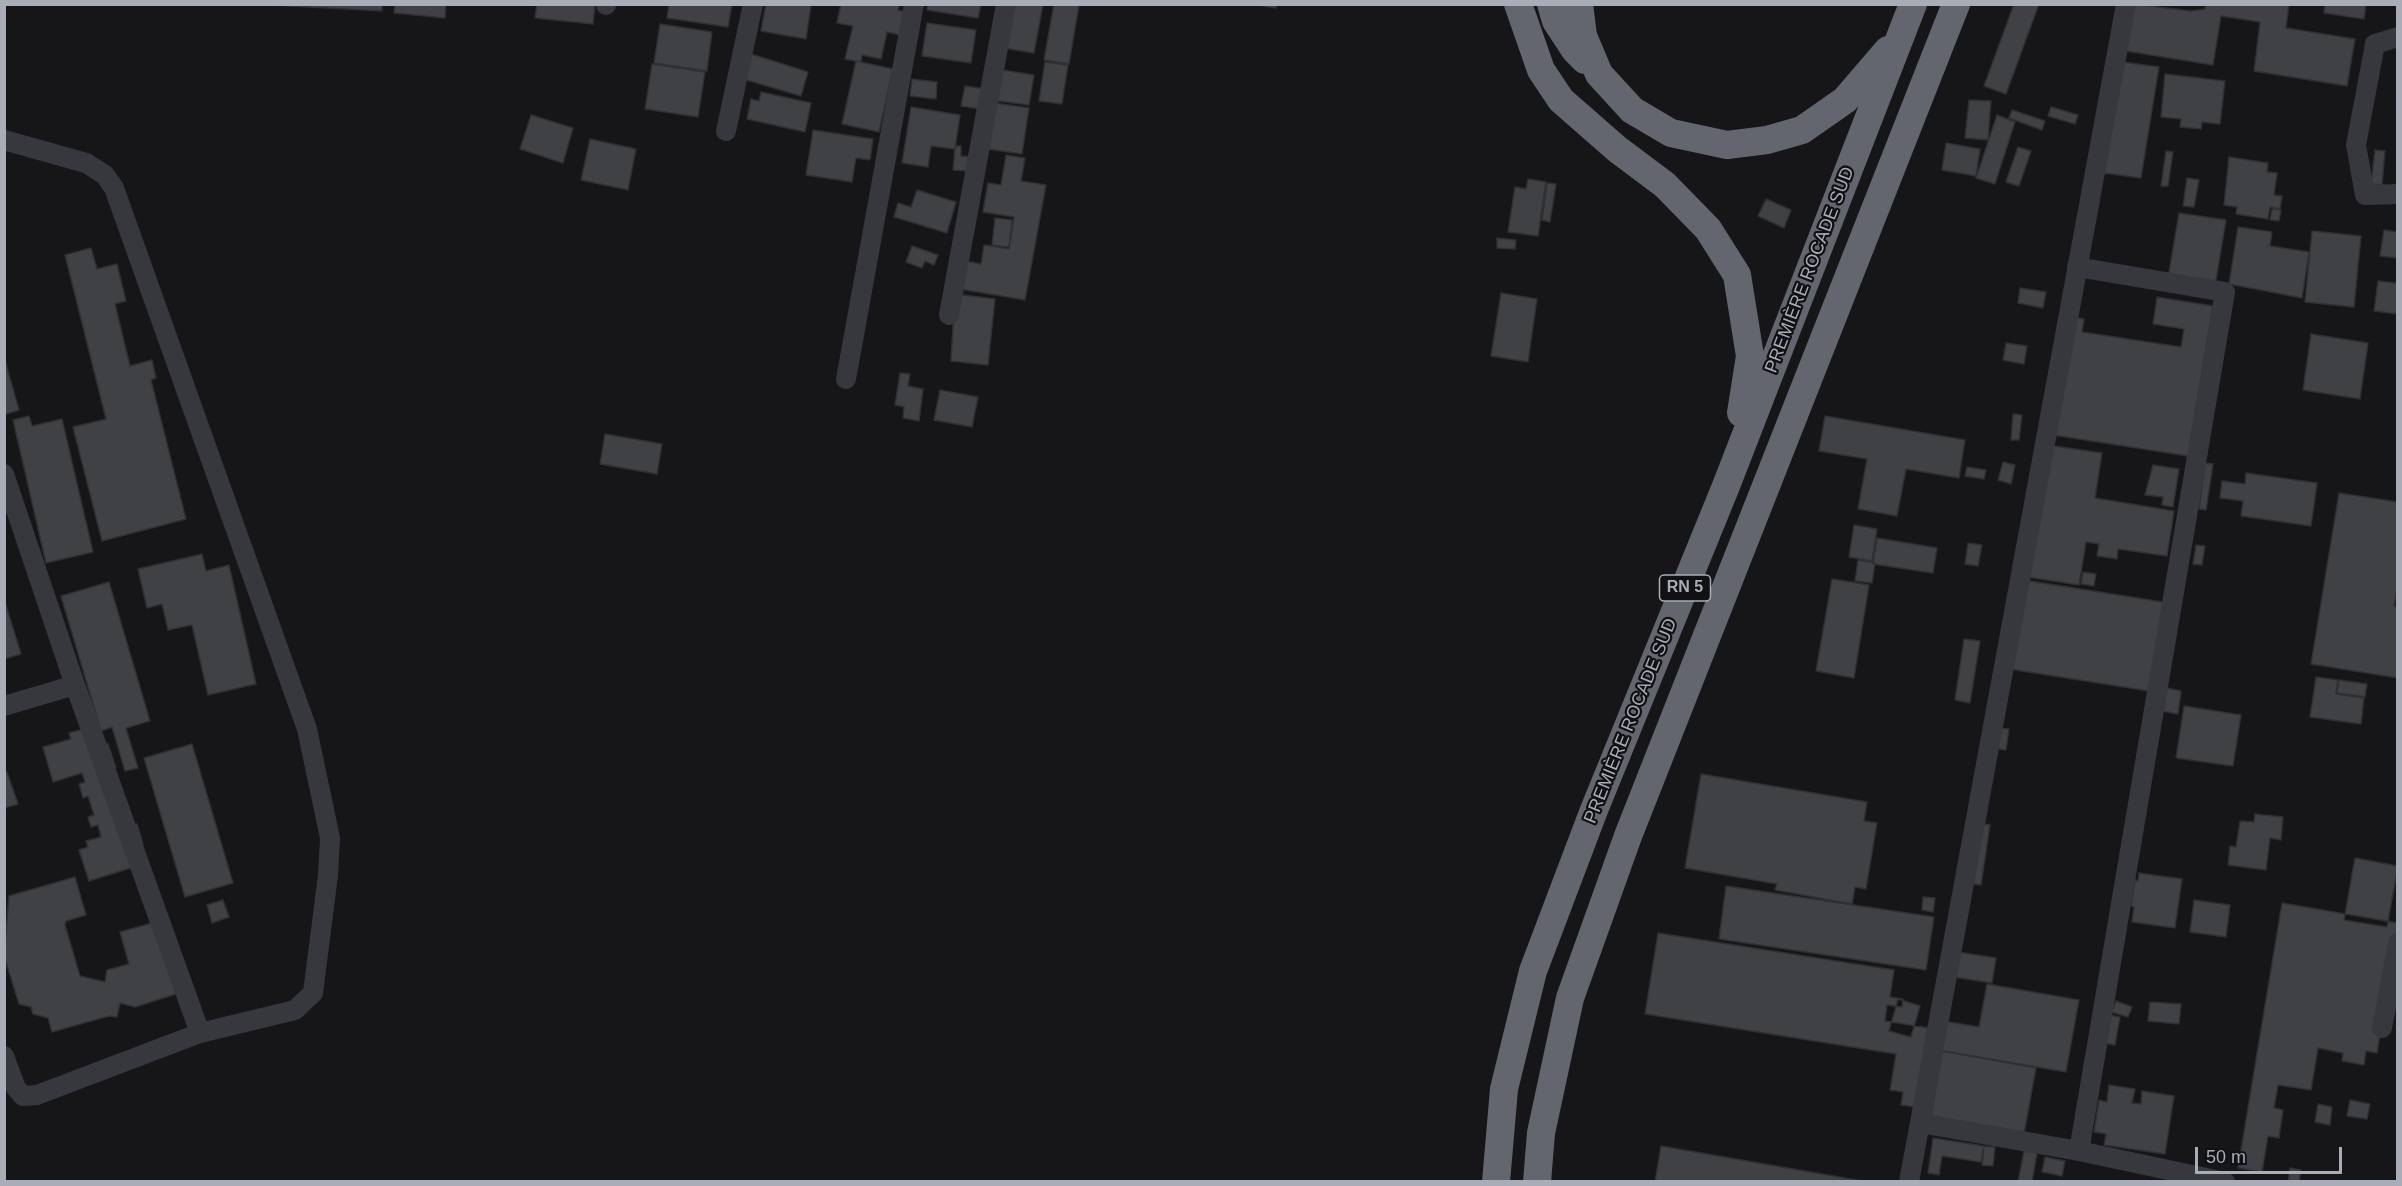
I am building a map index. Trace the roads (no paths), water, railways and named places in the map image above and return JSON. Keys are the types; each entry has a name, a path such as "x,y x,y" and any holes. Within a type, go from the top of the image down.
{"highway":[{"path":"1518,4 1540,69 1561,100 1617,149 1665,185 1708,229 1737,275 1750,356 1726,486"},
{"path":"1551,4 1556,21 1575,50 1632,110 1671,133 1727,145 1767,140 1802,130 1845,100 1887,53 1911,4"},
{"path":"1579,4 1583,36 1599,74"},
{"name":"PREMIÈRE ROCADE SUD","path":"1496,1182 1504,1089 1533,971 1594,810 1726,486 1911,4"},
{"name":"PREMIÈRE ROCADE SUD","path":"1537,1182 1541,1133 1570,998 1690,674 1956,4"}],"street":[{"path":"726,130 753,4"},
{"path":"846,379 914,4"},
{"path":"949,315 1006,4"},
{"path":"1909,1182 2127,4"},
{"path":"2397,37 2375,44 2356,145 2365,195 2397,194"},
{"path":"4,140 86,163 105,175 114,188 307,729 330,838 324,920 313,993 295,1010 200,1033 37,1095 23,1096 10,1086 4,1056"},
{"path":"2077,267 2225,292 2079,1151"},
{"path":"4,474 75,685 200,1033"},
{"path":"4,706 75,685"},
{"path":"2382,1028 2397,944"},
{"path":"1920,1123 2079,1151 2225,1182"}]}
